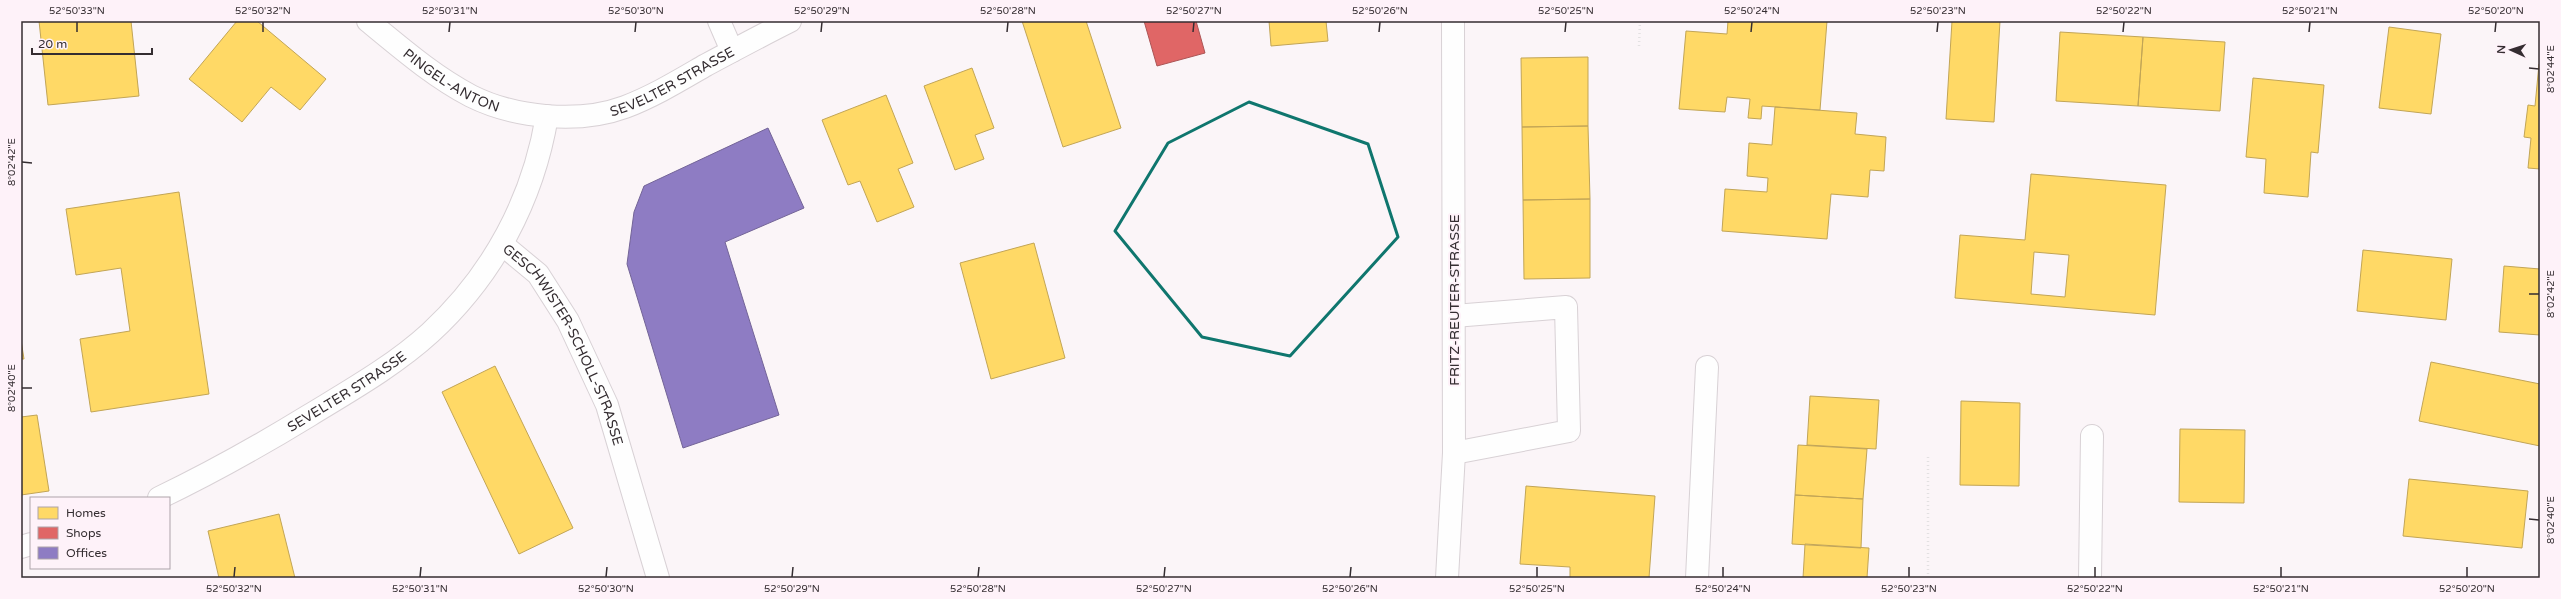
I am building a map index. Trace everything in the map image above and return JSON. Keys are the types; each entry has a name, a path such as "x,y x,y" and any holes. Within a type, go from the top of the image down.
{"street":[{"name":"PINGEL-ANTON","path":"368,21 431,72 473,96 514,110 547,116"},
{"path":"719,21 732,51"},
{"name":"SEVELTER STRASSE","path":"547,116 593,114 624,107 656,93 790,21"},
{"name":"FRITZ-REUTER-STRASSE","path":"1447,578 1454,453 1454,21"},
{"name":"GESCHWISTER-SCHOLL-STRASSE","path":"547,116 542,150 503,245 538,274 568,321 606,405 658,578"},
{"name":"SEVELTER STRASSE","path":"161,497 210,474 363,383 430,334 478,280 503,245"},
{"path":"1454,316 1566,306 1569,431 1454,453"},
{"path":"1697,578 1707,367"},
{"path":"2090,578 2092,436"}],"path":[{"path":"1639,46 1640,21"},
{"path":"1928,455 1928,578"}],"highlighted area":[{"path":"1249,102 1368,144 1398,237 1290,356 1202,337 1115,231 1168,143"}],"building: Homes":[{"path":"39,21 131,21 139,96 48,105"},
{"path":"237,21 257,21 326,79 300,110 271,87 242,122 189,79"},
{"path":"1022,21 1086,21 1121,128 1063,147"},
{"path":"1269,21 1326,21 1328,41 1271,46"},
{"path":"1728,21 1827,21 1820,110 1762,106 1761,119 1748,118 1750,99 1727,97 1725,112 1679,109 1686,31 1727,34"},
{"path":"1952,21 2000,21 1994,122 1946,119"},
{"path":"2389,27 2441,34 2431,114 2379,108"},
{"path":"2060,32 2143,37 2138,106 2056,101"},
{"path":"2143,37 2225,42 2220,111 2138,106"},
{"path":"1588,57 1588,126 1522,127 1521,58"},
{"path":"2539,64 2540,169 2528,168 2531,138 2524,137 2528,105 2535,106"},
{"path":"972,68 994,128 975,135 984,159 955,170 924,86"},
{"path":"2253,78 2324,85 2318,153 2311,152 2308,197 2264,193 2266,159 2246,157"},
{"path":"886,95 913,163 898,169 914,207 877,222 860,181 848,185 822,120"},
{"path":"1775,107 1857,113 1855,134 1886,137 1884,171 1870,170 1868,197 1831,194 1827,239 1722,231 1725,189 1767,192 1768,178 1747,176 1749,143 1772,145"},
{"path":"1588,126 1590,199 1523,200 1522,127"},
{"path":"2031,174 2166,185 2155,315 1955,298 1960,235 2025,240","holes":["2034,252 2069,255 2065,297 2031,294"]},
{"path":"179,192 209,394 91,412 80,339 130,331 121,268 76,275 66,209"},
{"path":"1590,199 1590,278 1524,279 1523,200"},
{"path":"1034,243 1065,358 991,379 960,263"},
{"path":"2363,250 2452,259 2446,320 2357,311"},
{"path":"2504,266 2540,269 2540,335 2499,332"},
{"path":"21,340 24,359 21,359"},
{"path":"2431,362 2540,384 2540,446 2419,421"},
{"path":"495,366 573,528 519,554 442,392"},
{"path":"1810,396 1879,400 1876,449 1807,445"},
{"path":"1961,401 2020,403 2019,486 1960,485"},
{"path":"37,415 49,491 21,495 21,417"},
{"path":"2180,429 2245,430 2244,503 2179,502"},
{"path":"1798,445 1867,449 1863,499 1795,495"},
{"path":"2409,479 2528,491 2522,548 2403,536"},
{"path":"1526,486 1655,496 1649,578 1570,578 1570,567 1520,564"},
{"path":"1795,495 1863,499 1861,548 1792,544"},
{"path":"279,514 295,578 219,578 208,531"},
{"path":"1805,544 1869,548 1867,578 1803,578"}],"building: Shops":[{"path":"1144,21 1196,21 1205,53 1157,66"}],"building: Offices":[{"path":"768,128 804,208 725,242 779,415 683,448 627,264 634,212 644,186"}]}
